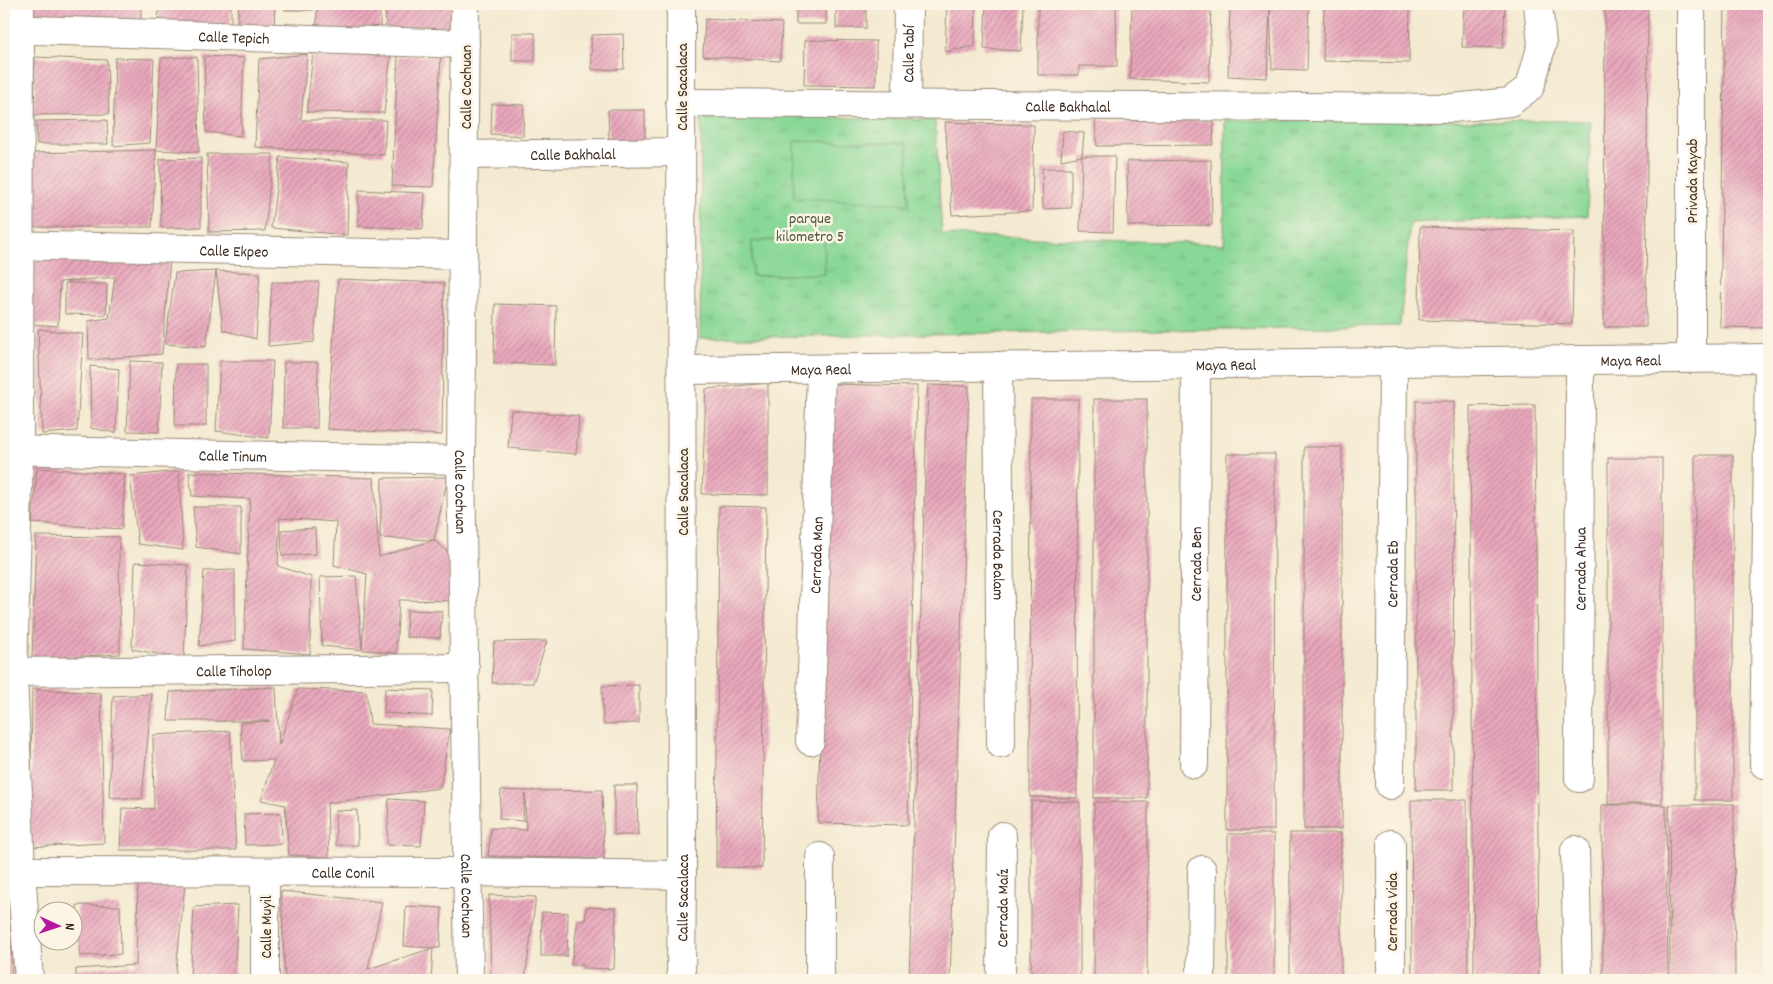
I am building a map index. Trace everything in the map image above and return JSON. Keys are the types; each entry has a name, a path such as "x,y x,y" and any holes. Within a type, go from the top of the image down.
{"street":[{"name":"Calle Cochuan","path":"465,4 461,460 469,980"},
{"name":"Calle Sacalaca","path":"680,980 682,874 681,4"},
{"name":"Calle Tabí","path":"907,104 908,4"},
{"name":"Calle Bakhalal","path":"680,103 1454,108 1510,102 1530,87 1542,44 1538,4"},
{"name":"Privada Kayab","path":"1691,4 1691,358"},
{"name":"Calle Tepich","path":"15,20 465,44"},
{"path":"15,20 12,450 8,672 12,871 29,980"},
{"name":"Calle Bakhalal","path":"465,155 681,152"},
{"name":"Calle Ekpeo","path":"12,245 463,255"},
{"name":"Maya Real","path":"682,370 1769,358"},
{"path":"1764,764 1769,358"},
{"name":"Cerrada Ahua","path":"1579,778 1580,360"},
{"name":"Cerrada Eb","path":"1390,785 1393,362"},
{"name":"Cerrada Ben","path":"1194,764 1196,364"},
{"name":"Cerrada Balam","path":"998,366 1001,744"},
{"name":"Cerrada Man","path":"810,741 821,369"},
{"name":"Calle Tinum","path":"12,450 461,460"},
{"name":"Calle Tiholop","path":"8,672 465,668"},
{"name":"Cerrada Maíz","path":"1001,980 1002,836"},
{"name":"Cerrada Vida","path":"1391,844 1391,980"},
{"path":"1575,850 1578,980"},
{"path":"820,857 820,980"},
{"path":"1201,980 1202,870"},
{"name":"Calle Conil","path":"12,871 682,874"},
{"name":"Calle Muyil","path":"265,873 265,980"}],"green space":[{"name":"parque kilometro 5","path":"701,113 935,120 942,235 1224,244 1225,120 1591,121 1587,216 1410,223 1400,326 700,338"},
{"path":"794,141 907,143 909,204 794,198"},
{"path":"824,238 825,274 752,276 752,241"}],"building":[{"path":"31,4 141,4 141,25 30,20"},
{"path":"159,4 231,4 231,27 158,30"},
{"path":"239,4 275,4 274,30 237,29"},
{"path":"285,4 313,4 313,10 285,10"},
{"path":"317,4 380,4 380,33 317,31"},
{"path":"385,4 453,4 452,33 386,29"},
{"path":"731,4 783,4 783,7 731,7"},
{"path":"796,4 826,4 826,24 796,24"},
{"path":"836,4 866,4 866,28 836,28"},
{"path":"947,4 976,4 975,46 945,52"},
{"path":"986,4 1023,4 1021,51 984,49"},
{"path":"1038,4 1116,4 1117,66 1079,66 1079,75 1038,75"},
{"path":"1149,4 1211,4 1209,82 1130,79 1132,5 1149,6"},
{"path":"1230,4 1309,4 1307,70 1272,69 1270,7 1267,78 1228,76"},
{"path":"1324,4 1410,4 1409,63 1323,61"},
{"path":"1464,4 1505,4 1503,48 1462,47"},
{"path":"1605,4 1648,4 1646,327 1604,327"},
{"path":"1725,4 1769,4 1769,328 1720,327"},
{"path":"705,19 782,23 780,61 703,56"},
{"path":"512,33 535,33 535,61 512,61"},
{"path":"623,34 624,69 592,70 591,35"},
{"path":"805,40 876,41 876,86 804,85"},
{"path":"313,51 391,53 384,113 307,112"},
{"path":"307,54 301,120 386,120 384,155 255,147 259,59"},
{"path":"204,56 244,58 241,136 206,132"},
{"path":"398,56 441,56 433,187 392,186"},
{"path":"35,57 107,60 109,114 34,115"},
{"path":"197,57 199,152 156,150 161,58"},
{"path":"115,58 154,59 150,143 113,146"},
{"path":"492,104 524,105 523,136 491,134"},
{"path":"608,110 645,110 645,142 609,143"},
{"path":"107,120 108,144 37,144 36,121"},
{"path":"1095,120 1214,121 1213,145 1097,146"},
{"path":"945,122 1034,125 1032,211 952,215"},
{"path":"1063,131 1084,133 1082,156 1061,160"},
{"path":"156,150 152,227 33,227 31,153"},
{"path":"207,154 273,154 265,231 209,232"},
{"path":"1082,156 1115,156 1113,232 1080,231"},
{"path":"280,157 349,162 347,235 271,228"},
{"path":"201,158 201,227 161,228 160,159"},
{"path":"1211,160 1212,225 1128,226 1127,161"},
{"path":"1042,168 1071,168 1071,208 1043,209"},
{"path":"359,190 425,193 423,229 358,226"},
{"path":"1420,227 1574,231 1572,324 1419,320"},
{"path":"28,254 170,258 162,354 89,360 88,321 109,318 115,277 60,282 58,326 32,324"},
{"path":"216,271 206,347 165,344 175,273"},
{"path":"216,271 260,273 256,339 223,330"},
{"path":"338,279 444,283 442,435 327,429"},
{"path":"272,282 319,282 314,342 268,346"},
{"path":"65,283 107,284 106,315 65,314"},
{"path":"495,304 556,306 555,365 494,363"},
{"path":"38,329 83,334 77,431 42,434"},
{"path":"130,361 162,362 159,432 127,431"},
{"path":"220,361 273,361 269,438 216,431"},
{"path":"284,362 318,362 317,428 283,428"},
{"path":"176,364 206,364 206,426 175,426"},
{"path":"90,366 119,369 116,433 91,428"},
{"path":"768,383 768,495 702,494 706,389"},
{"path":"828,384 917,386 908,825 818,823"},
{"path":"928,385 969,386 950,980 909,980"},
{"path":"1031,399 1078,399 1077,798 1030,797"},
{"path":"1094,399 1147,399 1147,798 1094,798"},
{"path":"1416,401 1454,401 1453,790 1416,790"},
{"path":"1535,405 1539,980 1474,980 1470,406"},
{"path":"511,410 579,416 576,454 508,448"},
{"path":"1304,447 1342,447 1342,829 1304,829"},
{"path":"1227,454 1275,454 1274,830 1227,830"},
{"path":"1695,455 1733,455 1733,800 1695,800"},
{"path":"1608,458 1662,458 1662,804 1608,804"},
{"path":"37,468 125,474 122,529 32,523"},
{"path":"179,471 183,550 138,544 130,476"},
{"path":"189,472 374,478 379,557 434,540 448,552 454,601 399,600 396,653 322,646 320,577 356,576 362,649 367,574 334,565 336,522 280,518 278,566 311,577 310,654 244,649 250,499 192,496"},
{"path":"448,477 434,540 380,538 382,478"},
{"path":"719,506 766,507 762,868 716,867"},
{"path":"193,507 241,507 241,554 196,547"},
{"path":"315,528 316,554 282,556 281,530"},
{"path":"36,536 119,537 120,654 32,659"},
{"path":"135,562 188,565 184,659 132,649"},
{"path":"235,570 235,641 199,646 204,571"},
{"path":"407,610 442,611 440,638 406,637"},
{"path":"547,641 533,683 492,683 494,642"},
{"path":"639,685 639,723 603,724 602,686"},
{"path":"276,687 279,745 298,689 366,691 370,724 450,729 440,788 327,803 329,857 289,855 285,805 261,800 274,760 243,761 240,723 270,721 168,721 170,692"},
{"path":"385,688 433,690 432,716 384,713"},
{"path":"32,689 101,693 104,843 30,847"},
{"path":"152,694 142,799 109,797 113,696"},
{"path":"230,731 236,850 120,850 122,808 154,809 153,735"},
{"path":"614,785 637,785 638,835 614,835"},
{"path":"501,790 602,790 604,859 488,856 491,828 526,830 525,794 523,821 499,819"},
{"path":"389,799 424,801 421,846 387,845"},
{"path":"1411,800 1467,800 1468,980 1412,980"},
{"path":"1031,801 1080,802 1080,980 1031,980"},
{"path":"1094,802 1148,802 1147,980 1094,980"},
{"path":"1734,804 1735,980 1670,980 1669,805"},
{"path":"1602,805 1666,805 1668,980 1603,980"},
{"path":"357,810 358,845 336,845 335,811"},
{"path":"281,813 282,844 245,845 244,814"},
{"path":"1290,833 1341,833 1341,980 1290,980"},
{"path":"1228,834 1274,834 1274,980 1228,980"},
{"path":"185,884 175,980 76,980 76,969 136,965 138,885"},
{"path":"281,891 382,902 368,969 433,948 431,980 285,980"},
{"path":"489,895 536,897 525,980 491,980"},
{"path":"82,905 120,906 121,954 80,956 80,952 82,952"},
{"path":"238,905 234,980 190,980 194,907"},
{"path":"406,906 442,908 440,948 404,946"},
{"path":"586,907 616,908 614,969 583,968 584,965 571,965 578,920 585,920"},
{"path":"542,912 568,913 567,956 541,956"},
{"path":"4,914 11,914 12,980 4,980"}]}
